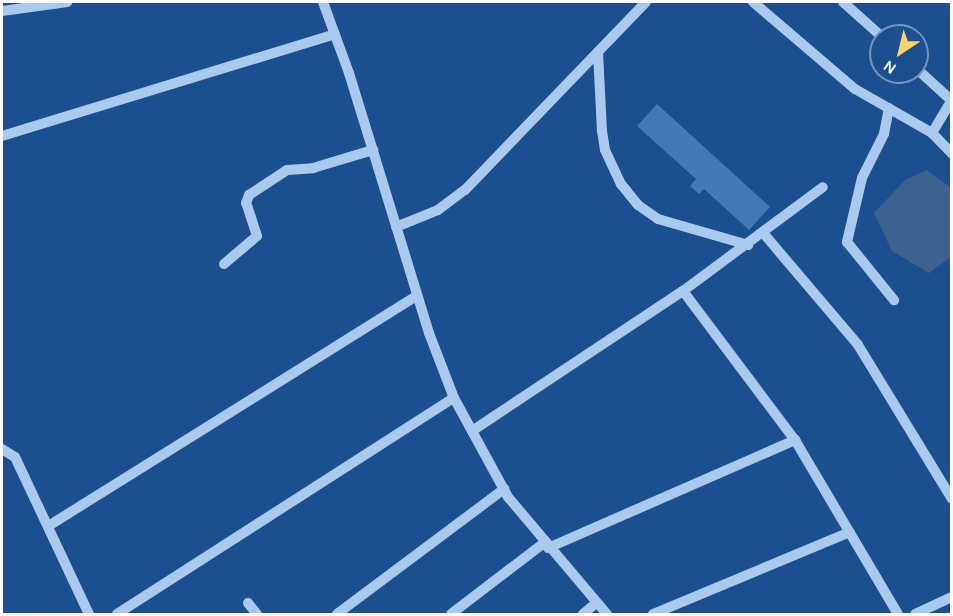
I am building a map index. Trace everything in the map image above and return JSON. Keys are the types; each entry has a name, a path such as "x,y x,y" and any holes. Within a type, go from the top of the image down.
{"street":[{"path":"2,11 67,2"},
{"path":"323,2 373,150 417,296 454,398 504,489 546,545 607,615"},
{"path":"396,227 438,210 459,195 646,2"},
{"path":"753,2 855,89 932,133 951,154"},
{"path":"843,2 869,25"},
{"path":"2,136 335,34"},
{"path":"598,52 605,150 621,184 638,205 658,219 748,245"},
{"path":"929,80 951,100 932,133"},
{"path":"889,108 884,134 862,178 847,242 894,300"},
{"path":"224,264 257,236 246,203 249,195 287,170 313,168 373,150"},
{"path":"472,431 683,291 764,234 823,187"},
{"path":"764,234 858,345 951,499"},
{"path":"683,291 795,440 898,615"},
{"path":"50,525 417,296"},
{"path":"117,615 454,398"},
{"path":"451,615 546,545 795,440"},
{"path":"2,449 15,457 50,525 89,615"},
{"path":"337,615 504,489"},
{"path":"653,615 850,532"},
{"path":"915,615 951,597"},
{"path":"248,603 257,615"},
{"path":"583,615 596,603"}],"water":[{"path":"927,170 952,189 951,257 929,273 892,251 874,213 905,180"}],"building":[{"path":"657,104 770,207 749,230 704,189 699,194 690,186 696,179 637,126"}]}
